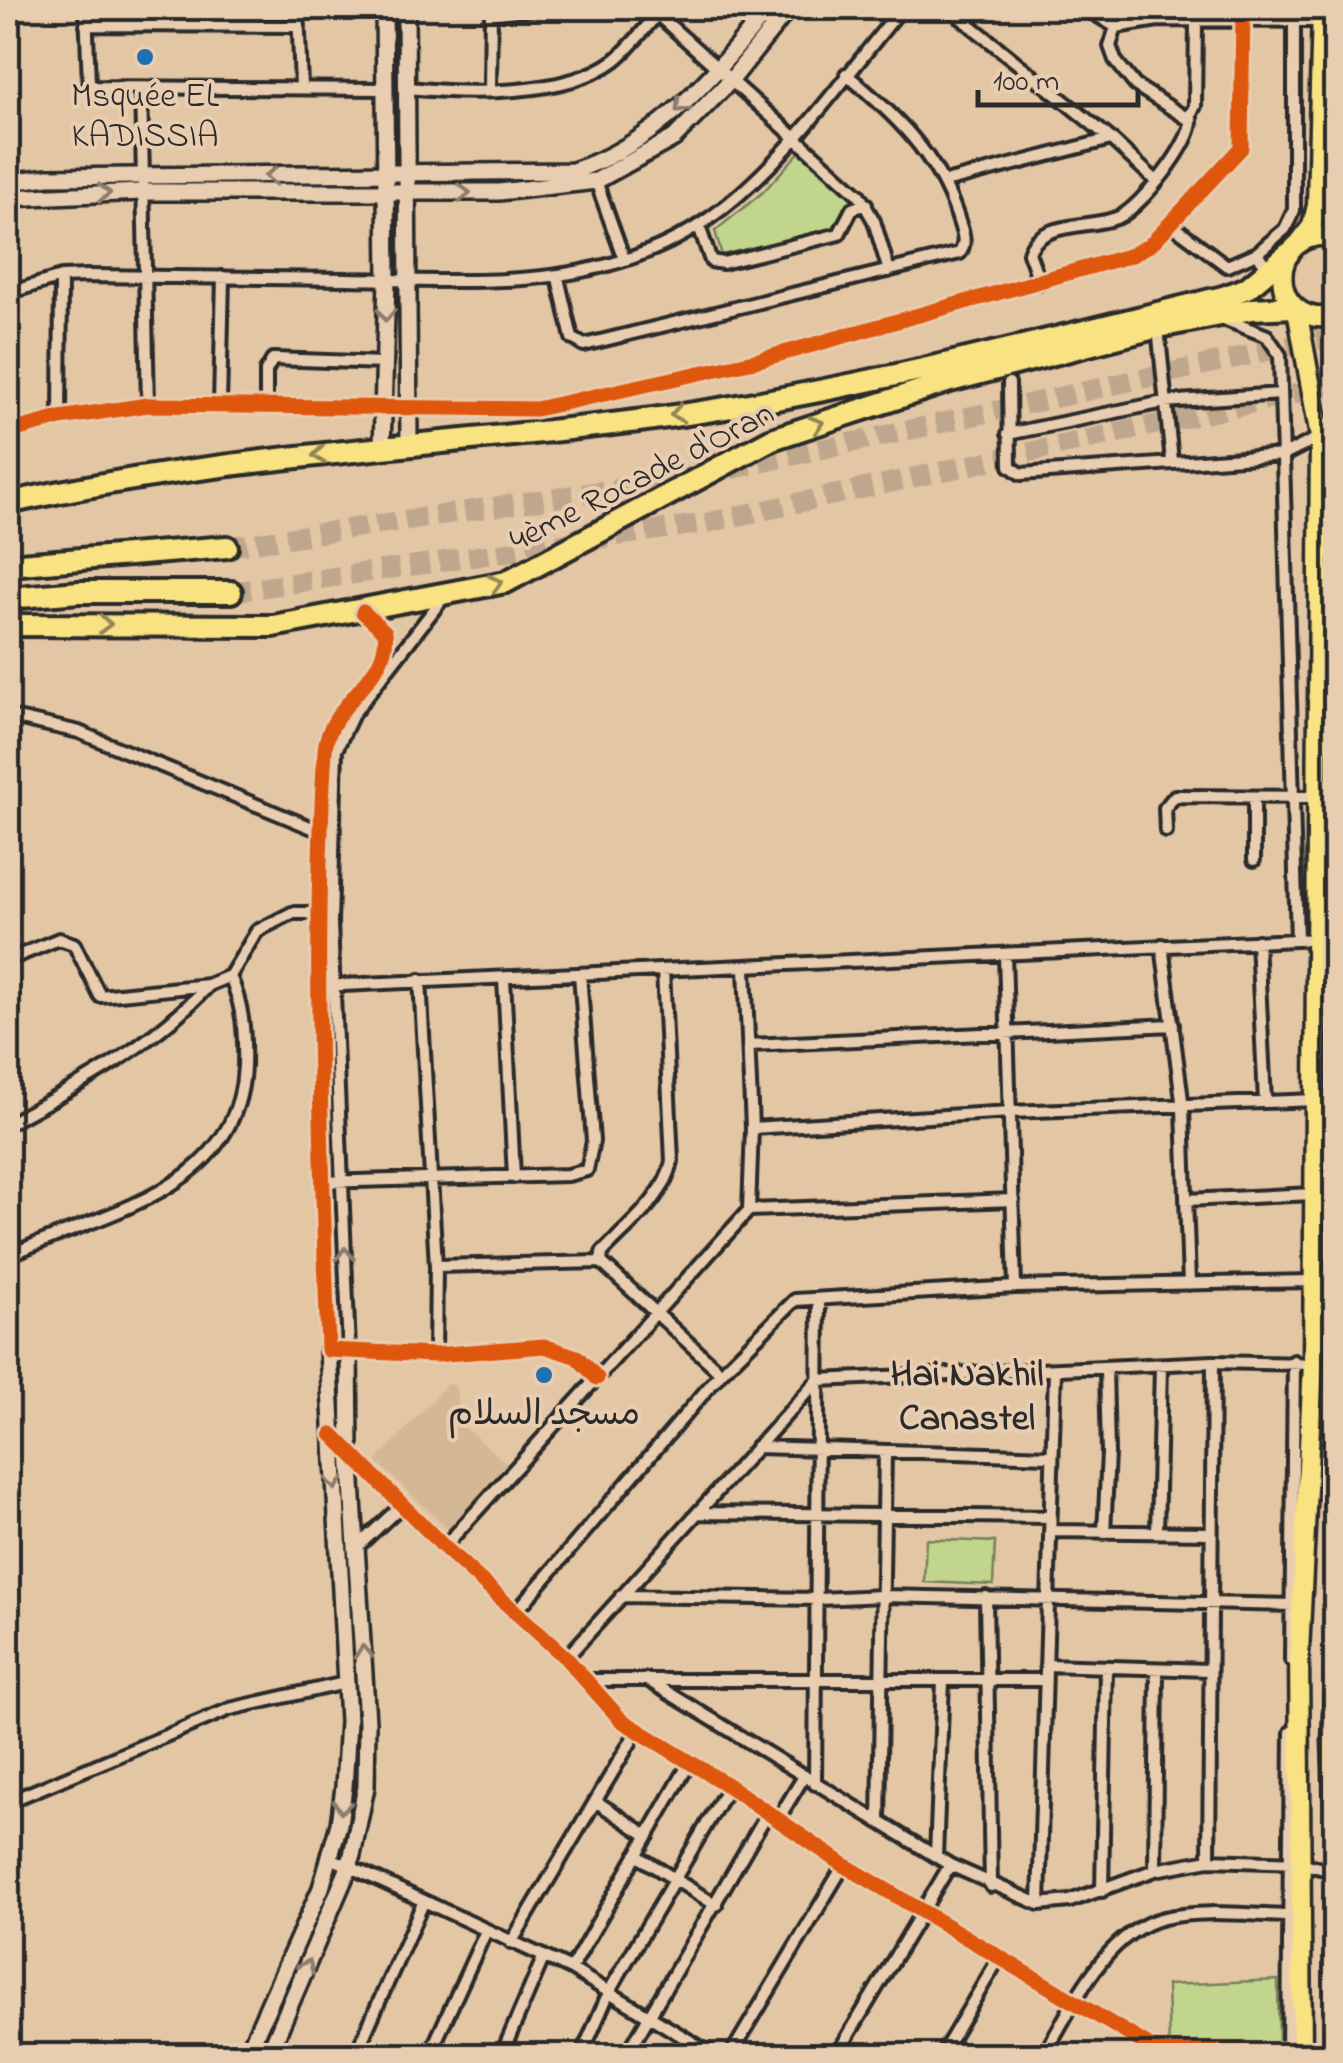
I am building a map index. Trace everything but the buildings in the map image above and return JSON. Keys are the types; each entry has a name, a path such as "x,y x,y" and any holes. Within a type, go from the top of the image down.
{"highway":[{"name":"4ème Rocade d'Oran","path":"8,504 162,473 659,418 945,365 1222,297 1270,272 1293,249"},
{"name":"4ème Rocade d'Oran","path":"8,625 273,626 506,582 772,439 950,381 1158,327 1292,303"},
{"path":"8,565 228,547"},
{"path":"8,598 79,592 231,592"}],"main road":[{"path":"382,448 387,280 384,8"},
{"path":"406,8 409,445"},
{"path":"8,182 387,182 499,192 596,181 674,138 726,73 769,8"},
{"path":"406,183 573,171 603,161 658,128 726,73 790,8"},
{"path":"1293,2054 1296,1605 1303,1363 1314,1281 1320,437 1312,374 1282,273 1293,249 1312,226 1317,205 1322,14"},
{"path":"8,198 141,184"},
{"path":"1293,249 1321,235 1336,237"},
{"path":"1292,303 1311,316 1336,316"},
{"path":"246,2056 331,1858 347,1758 328,1350"},
{"path":"268,2056 350,1866 368,1754 350,1452 349,1351"},
{"path":"1336,1648 1332,1740 1336,1841"}],"street":[{"path":"86,8 89,84 141,88 386,89"},
{"path":"298,8 301,87"},
{"path":"490,88 491,11 538,8"},
{"path":"8,293 61,278 558,278 624,260 699,226 744,192 902,8"},
{"path":"949,8 1111,138 1155,180"},
{"path":"1086,8 1116,27 1157,14 1244,24 1294,22 1322,14"},
{"path":"8,432 60,418 148,405 536,409 759,360 1132,256 1172,224 1242,145 1243,8"},
{"path":"1172,224 1227,266 1256,254 1285,229 1294,210 1294,8"},
{"path":"408,88 547,87 588,74 614,60 659,10 866,204 889,270"},
{"path":"1040,283 1029,254 1033,242 1044,234 1120,217 1188,142 1196,21"},
{"path":"86,25 299,26"},
{"path":"1116,27 1110,46 1123,72 1176,115 1191,118"},
{"path":"558,278 572,338 584,344 962,250 964,236 944,182 912,133 846,74"},
{"path":"141,88 148,405"},
{"path":"944,182 1111,138"},
{"path":"596,181 624,260"},
{"path":"699,226 711,261 723,263 839,234 852,209 866,204"},
{"path":"1256,254 1292,303"},
{"path":"60,418 61,278"},
{"path":"220,404 223,278"},
{"path":"1213,318 1258,330 1276,344 1284,455 1296,940"},
{"path":"1158,327 1172,461"},
{"path":"266,406 266,371 274,359 384,364"},
{"path":"1009,382 1010,466 1019,474 1284,455 1320,437"},
{"path":"1008,434 1164,402 1280,394"},
{"path":"325,913 336,750 353,714 446,596"},
{"path":"349,1351 320,831 326,742 341,709 385,649 385,632 362,612"},
{"path":"341,709 353,714"},
{"path":"8,716 79,732 320,831"},
{"path":"1166,831 1165,808 1172,797 1319,796"},
{"path":"1254,798 1254,860"},
{"path":"8,960 59,938 74,944 100,996 208,985 230,976 257,932 292,913 325,913"},
{"path":"328,986 1318,939"},
{"path":"1256,941 1265,1102"},
{"path":"1162,945 1183,1108 1190,1284"},
{"path":"1005,954 1016,1287"},
{"path":"444,1547 749,1210 752,1128 745,969"},
{"path":"600,1262 602,1253 669,1176 664,970"},
{"path":"322,1182 514,1177 577,1174 587,1170 592,1158 580,974"},
{"path":"8,1256 64,1229 121,1211 183,1180 218,1148 236,1115 244,1082 246,1032 241,1000 230,976"},
{"path":"504,979 514,1177"},
{"path":"420,980 428,1178 436,1266 435,1355"},
{"path":"8,1124 106,1070 179,1016 208,985"},
{"path":"328,986 322,1182 328,1350 435,1355 562,1349 597,1378"},
{"path":"750,1044 1172,1025"},
{"path":"752,1128 1010,1112 1316,1100"},
{"path":"1186,1200 1314,1194"},
{"path":"749,1210 1014,1200"},
{"path":"436,1266 600,1262 654,1316 721,1373"},
{"path":"516,1611 721,1373 785,1306 801,1298 1016,1287 1314,1281 1336,1272"},
{"path":"815,1784 819,1299"},
{"path":"566,1658 818,1380 1213,1362 1303,1363"},
{"path":"1209,1860 1213,1362"},
{"path":"1156,1532 1161,1366"},
{"path":"1104,1533 1108,1453 1106,1369"},
{"path":"1040,1904 1043,1680 1055,1371"},
{"path":"332,1434 637,1731 729,1786 844,1865 1158,2054 1293,2054 1289,1916 1296,1863"},
{"path":"756,1447 820,1452 1050,1456"},
{"path":"879,1822 885,1453"},
{"path":"356,1548 402,1505"},
{"path":"699,1514 1050,1517"},
{"path":"1050,1531 1210,1534"},
{"path":"621,1596 819,1600 882,1596 1296,1605"},
{"path":"986,1598 991,1886"},
{"path":"1046,1665 1209,1670"},
{"path":"1102,1891 1106,1668"},
{"path":"1155,1870 1157,1669"},
{"path":"587,1680 1043,1680"},
{"path":"646,1680 950,1865 1040,1904 1070,1901 1155,1870 1209,1860 1296,1863 1336,1872"},
{"path":"936,1856 943,1681"},
{"path":"8,1802 66,1774 230,1710 345,1683"},
{"path":"511,1943 637,1731"},
{"path":"571,1969 690,1762"},
{"path":"626,2056 716,1905 773,1816 803,1778"},
{"path":"581,2056 610,1990 729,1786"},
{"path":"597,1802 648,1836"},
{"path":"636,1856 716,1905"},
{"path":"331,1858 571,1969 651,2013 715,2056"},
{"path":"730,2056 844,1865"},
{"path":"836,2056 950,1865"},
{"path":"354,2056 423,1903"},
{"path":"1043,2056 1075,2002 1131,1932 1163,1918 1289,1916"},
{"path":"429,2056 486,1932"},
{"path":"501,2056 544,1956"},
{"path":"942,2056 999,1958"}],"shaded area":[{"path":"447,1384 455,1385 463,1426 510,1466 451,1532 376,1461"}],"green space":[{"path":"803,148 859,206 845,229 723,259 715,231 763,192"},
{"path":"926,1539 995,1542 993,1585 924,1582"},
{"path":"1278,1980 1279,2047 1169,2047 1167,1985"}],"tunnel":[{"path":"227,547 700,476 1336,336"},
{"path":"231,592 706,523 1336,385"}],"cycle path":[{"path":"8,432 60,418 148,405 536,409 759,360 1132,255 1151,244 1241,148 1243,8"},
{"path":"363,612 385,632 385,648 370,677 329,734 321,825 319,1050 328,1350 435,1355 544,1346 577,1357 597,1378"},
{"path":"332,1434 444,1547 566,1658 621,1720 729,1786 844,1865 1159,2052 1288,2051"}],"place":[{"name":"Msquée EL KADISSIA","path":"145,57"},
{"name":"مسجد السلام","path":"544,1375"}],"district":[{"name":"Hai Nakhil Canastel","path":"967,1394"}]}
